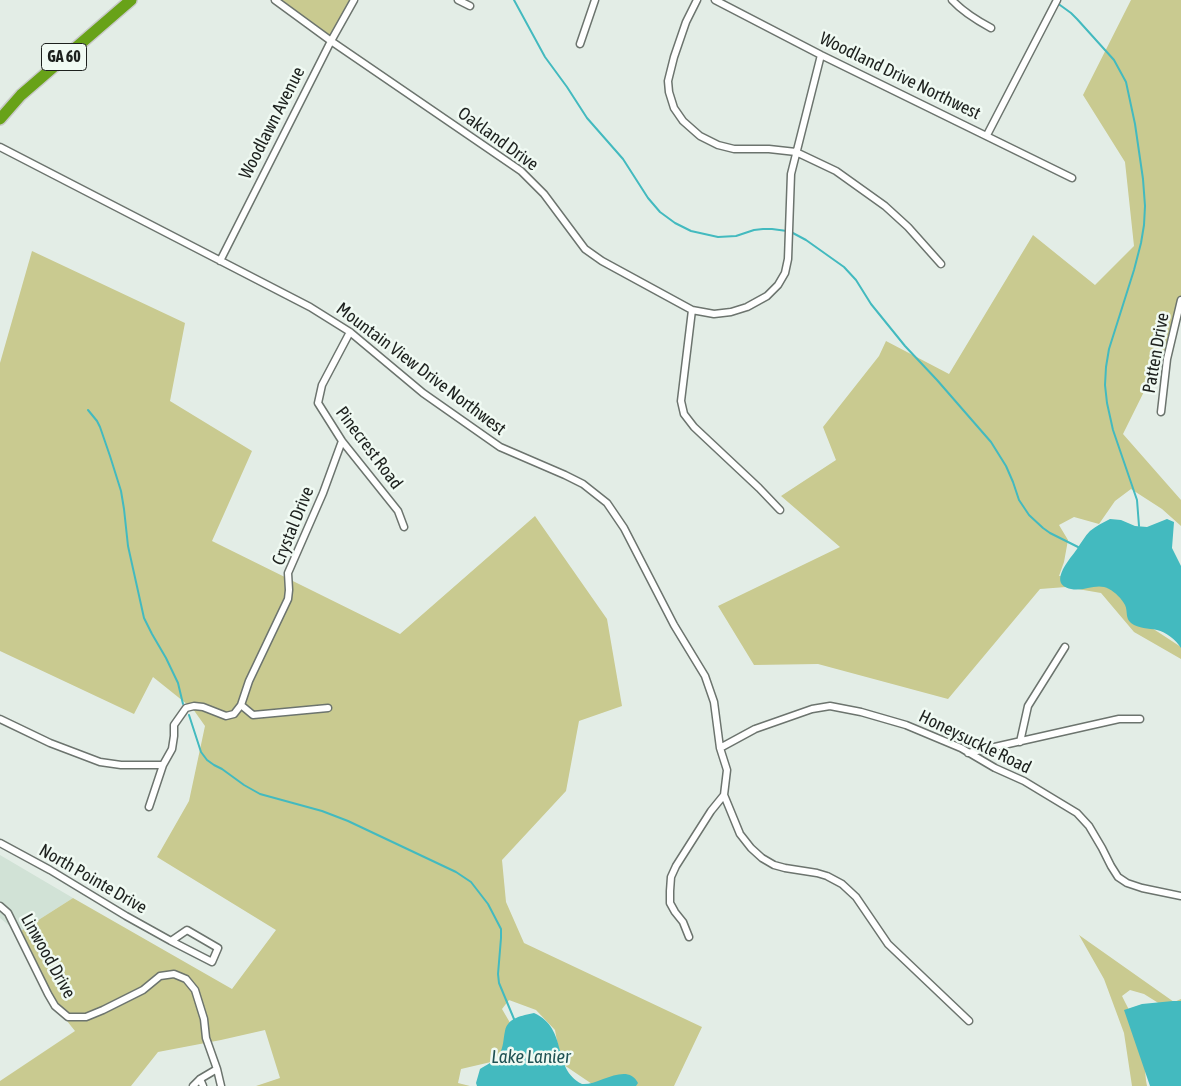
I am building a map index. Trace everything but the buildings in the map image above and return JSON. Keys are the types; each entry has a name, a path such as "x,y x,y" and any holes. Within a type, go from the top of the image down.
{"highway":[{"name":"GA 60","path":"0,119 21,95 131,0"}],"street":[{"name":"Oakland Drive","path":"275,0 331,41 521,170 544,194 585,249 602,261 692,310"},
{"name":"Woodlawn Avenue","path":"220,261 331,41 354,0"},
{"path":"458,0 470,6"},
{"path":"580,44 595,0"},
{"path":"697,0 686,22 668,81 674,108 683,121 700,136 718,145 734,149 769,149 796,152 836,170 885,206 908,227 941,264"},
{"name":"Woodland Drive Northwest","path":"715,0 821,55 1072,178"},
{"path":"952,0 980,22 992,28"},
{"path":"987,135 1057,0"},
{"path":"780,510 694,427 684,414 681,401 692,310 714,314 731,312 747,307 767,296 778,285 785,273 788,259 791,174 821,55"},
{"name":"Mountain View Drive Northwest","path":"0,148 310,307 350,332 423,393 500,447 583,484 607,503 624,528 674,625 705,676 714,702 720,748 728,770 724,795"},
{"name":"Patten Drive","path":"1161,412 1167,359 1181,300"},
{"name":"Pinecrest Road","path":"350,332 322,385 318,404 342,441 398,511 404,527"},
{"name":"Crystal Drive","path":"241,705 249,681 288,599 288,573 322,494 342,441"},
{"path":"1020,742 1028,706 1065,647"},
{"path":"150,807 163,765 172,749 174,725 186,708 194,706 203,707 226,716 234,714 241,705 253,715 328,708"},
{"name":"Honeysuckle Road","path":"720,748 755,729 812,709 830,706 861,712 906,725 961,748 995,768 1024,781 1077,813 1089,826 1110,866 1118,877 1127,883 1181,896"},
{"path":"0,719 50,744 100,762 121,765 163,765"},
{"path":"968,753 1119,719 1140,719"},
{"path":"689,937 683,922 670,903 672,877 676,866 711,811 724,795 740,834 751,848 762,858 774,865 817,873 842,884 856,897 888,944 970,1021"},
{"name":"North Pointe Drive","path":"0,843 171,941 212,962 218,948 187,930 171,941"},
{"name":"Linwood Drive","path":"0,906 8,913 55,1006 68,1017 86,1017 103,1010 142,990 160,976 174,974 186,979 195,990 204,1019 206,1038 221,1086"},
{"path":"193,1086 200,1079 217,1069"},
{"path":"200,1079 203,1086"}],"shaded area":[{"path":"0,855 73,898 18,933 0,918"}],"green space":[{"path":"275,0 356,0 328,39"},
{"path":"1131,0 1181,0 1181,317 1123,434 1181,500 1181,526 1162,509 1131,489 1115,501 1099,524 1074,517 1059,525 1068,540 1059,576 1092,578 1127,596 1132,615 1181,647 1181,659 1134,632 1101,593 1066,587 1040,589 948,699 818,664 754,665 718,606 840,547 781,496 836,460 823,427 879,356 886,341 949,374 1033,235 1095,285 1134,246 1125,162 1083,95"},
{"path":"32,251 185,323 170,401 252,451 212,541 400,634 535,516 607,619 622,706 579,721 566,791 502,860 506,902 524,943 702,1027 674,1086 595,1086 561,1063 555,1030 536,1010 509,1000 502,1009 516,1033 512,1054 491,1062 461,1069 458,1083 470,1086 256,1086 280,1078 265,1030 158,1052 131,1086 0,1086 0,1081 75,1031 55,1006 18,933 73,898 232,989 276,930 157,857 189,801 205,726 193,709 153,677 134,714 0,651 0,363"},
{"path":"1079,935 1174,1002 1181,999 1181,1009 1168,1009 1144,994 1130,990 1122,996 1143,1043 1147,1086 1132,1086 1124,1033 1104,979"}],"water":[{"path":"1110,519 1121,520 1135,526 1147,527 1167,519 1174,522 1172,548 1181,566 1181,648 1174,639 1164,633 1131,623 1128,619 1124,603 1109,589 1100,586 1076,590 1064,586 1061,582 1062,571 1086,535 1095,527"},
{"path":"1181,1001 1181,1086 1150,1086 1124,1010 1142,1004"},
{"name":"Lake Lanier","path":"534,1013 545,1020 552,1029 562,1059 572,1077 582,1084 589,1084 612,1076 627,1074 638,1083 636,1086 477,1086 476,1083 480,1069 499,1055 509,1023 520,1016"}],"waterway":[{"path":"514,0 545,57 587,118 623,159 648,198 660,212 675,223 691,231 718,237 736,236 763,229 787,231"},
{"path":"1053,0 1071,13 1114,60 1126,82 1135,124 1143,179 1144,225 1134,270 1109,349 1105,385 1113,430 1137,500 1139,526"},
{"path":"791,232 806,240 844,267 856,280 871,304 905,346 991,442 1006,466 1019,500 1029,515 1050,533 1078,547"},
{"path":"88,410 100,427 121,491 128,546 144,618 178,683 183,704"},
{"path":"189,715 201,752 207,760 244,785 260,794 322,811 348,821 456,872 471,882 488,904 501,929 499,983 514,1019"}]}
